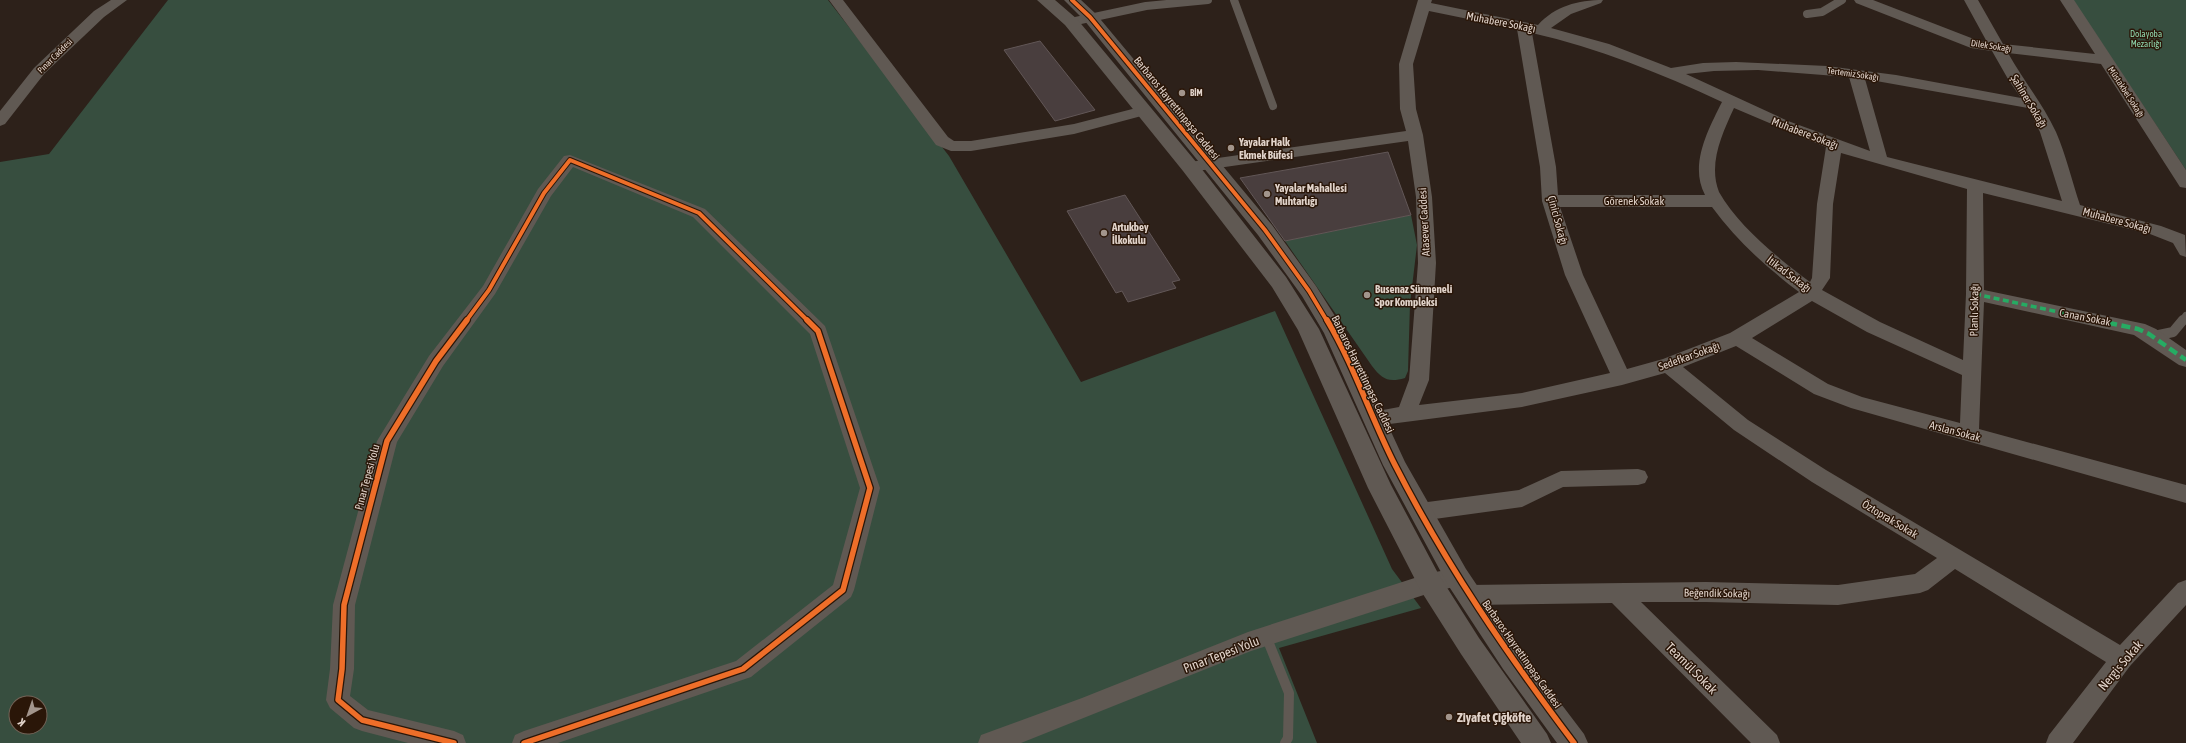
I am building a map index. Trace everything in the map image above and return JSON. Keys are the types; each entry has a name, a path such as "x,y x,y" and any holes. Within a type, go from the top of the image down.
{"street":[{"name":"Pınar Caddesi","path":"0,120 39,72 90,23 120,0"},
{"path":"836,0 942,140 951,146 971,146 1074,129 1144,111"},
{"name":"Barbaros Hayrettinpaşa Caddesi","path":"1045,0 1071,22 1144,111 1265,230 1315,300 1334,332 1395,465 1420,512 1463,586 1512,660 1574,743"},
{"name":"Barbaros Hayrettinpaşa Caddesi","path":"1072,0 1090,17 1199,165 1279,282 1308,329 1380,488 1430,583 1470,646 1537,743"},
{"path":"1541,30 1550,19 1557,15 1596,0"},
{"name":"Dilek Sokağı","path":"1861,0 1976,45 2105,60"},
{"name":"Şahiner Sokağı","path":"1971,0 2015,79 2034,105 2048,132 2073,208"},
{"name":"Müstakbel Sokağı","path":"2067,0 2186,183"},
{"name":"Muhabere Sokağı","path":"1424,3 1524,28 1541,30 1627,56 1670,73 1775,122 1834,145 1975,185 2073,208 2184,238"},
{"name":"Atasever Caddesi","path":"1406,414 1419,380 1427,263 1424,197 1415,135 1408,108 1406,64 1424,3"},
{"name":"Çinici Sokağı","path":"1524,28 1548,167 1550,201 1574,276 1622,378"},
{"name":"Tertemiz Sokağı","path":"1670,73 1691,68 1731,66 1817,69 2034,105"},
{"path":"1856,75 1880,159"},
{"name":"İtikad Sokağı","path":"1730,102 1708,154 1708,183 1717,201 1740,230 1764,256 1839,310 1972,372"},
{"path":"1199,165 1415,135"},
{"path":"1812,292 1821,278 1825,204 1834,145"},
{"name":"Pınar Tepesi Yolu","path":"454,743 362,720 338,700 342,670 344,605 387,441 436,361 489,290 544,193 570,160 699,213 818,331 870,488 843,590 743,669 524,743"},
{"name":"Planlı Sokağı","path":"1969,435 1975,294 1975,185"},
{"name":"Görenek Sokak","path":"1550,201 1717,201"},
{"name":"Sedefkar Sokağı","path":"1406,414 1522,400 1622,378 1668,365 1737,338 1812,292"},
{"name":"Canan Sokak","path":"1975,294 2126,325 2153,336 2186,360"},
{"name":"Arslan Sokak","path":"1737,338 1821,388 1864,405 2186,494"},
{"name":"Öztoprak Sokak","path":"1668,365 1741,425 1818,476 1955,557 2122,659"},
{"path":"1374,418 1406,414"},
{"path":"1420,512 1522,498 1561,479 1638,477"},
{"name":"Beğendik Sokağı","path":"1463,586 1617,593 1838,595 1920,583 1955,557"},
{"name":"Pınar Tepesi Yolu","path":"990,743 1266,636 1430,583 1463,586"},
{"name":"Nergis Sokak","path":"2058,743 2122,659 2186,590"},
{"name":"Teamül Sokak","path":"1617,593 1768,743"}],"lane":[{"path":"1129,0 1134,8"},
{"path":"1071,22 1134,8 1208,0"},
{"path":"1234,0 1273,106"},
{"path":"1807,14 1815,15 1825,12 1842,0"},
{"path":"2153,336 2172,333 2178,329 2186,316"},
{"path":"1266,636 1289,693 1288,738 1285,743"}],"green space":[{"path":"168,0 828,0 949,156 1081,382 1275,311 1392,569 1421,608 1279,648 1317,743 0,743 0,162 49,154"},
{"name":"Dolayoba Mezarlığı","path":"2073,0 2186,0 2186,170"},
{"name":"Busenaz Sürmeneli Spor Kompleksi","path":"1411,215 1417,245 1410,304 1408,371 1405,378 1390,380 1382,377 1372,366 1285,241"}],"building":[{"path":"1040,41 1095,110 1055,121 1004,50"},
{"path":"1388,152 1411,215 1285,241 1240,178"},
{"path":"1125,195 1180,280 1172,282 1176,288 1128,302 1122,291 1116,293 1067,211"}],"marked path":[{"path":"1975,294 2138,329 2149,334 2186,360"}],"cycle path":[{"path":"1072,0 1090,17 1265,230 1309,291 1334,332 1395,465 1457,577 1512,660 1574,743"},
{"path":"454,743 362,720 338,700 342,669 344,605 387,441 436,361 489,290 544,193 570,160 699,213 818,331 870,488 843,590 743,669 524,743"}],"place":[{"name":"BİM","path":"1182,93"},
{"name":"Yayalar Halk Ekmek Büfesi","path":"1231,148"},
{"name":"Yayalar Mahallesi Muhtarlığı","path":"1267,194"},
{"name":"Artukbey İlkokulu","path":"1104,233"},
{"name":"Busenaz Sürmeneli Spor Kompleksi","path":"1367,295"},
{"name":"Ziyafet Çiğköfte","path":"1449,717"}]}
